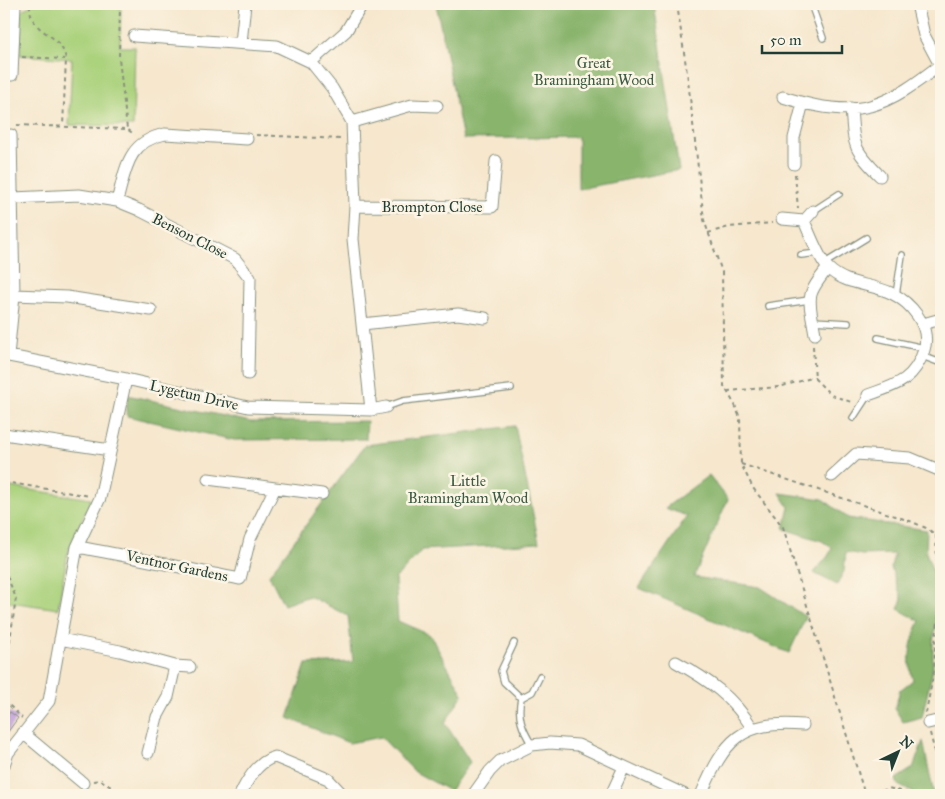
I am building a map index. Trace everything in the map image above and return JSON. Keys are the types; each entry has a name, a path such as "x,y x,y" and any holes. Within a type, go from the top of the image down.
{"street":[{"path":"4,74 12,75 15,4"},
{"path":"241,43 245,4"},
{"path":"311,62 346,31 360,8 360,4"},
{"path":"783,96 803,103 851,108 870,106 903,92 940,66 924,35 917,4"},
{"path":"134,36 277,46 311,62 332,88 352,122 355,206 353,239 371,410"},
{"path":"794,164 794,138 803,103"},
{"path":"352,122 412,105 437,106"},
{"path":"851,108 854,145 862,158 880,176"},
{"path":"6,356 14,295 10,130"},
{"path":"117,201 126,167 132,153 142,142 165,134 247,139"},
{"name":"Brompton Close","path":"355,206 492,208 496,161"},
{"name":"Benson Close","path":"13,198 79,194 117,201 139,210 235,259 250,278 248,374"},
{"path":"782,219 801,221 813,211"},
{"path":"801,221 824,262 856,282 886,290 907,301 923,324 923,352 919,365 901,384 868,395"},
{"path":"815,334 809,300 824,262"},
{"path":"14,295 67,297 151,310"},
{"path":"362,324 458,314 485,318"},
{"path":"923,324 941,319"},
{"name":"Lygetun Drive","path":"6,356 126,379 248,407 371,410 386,407"},
{"path":"4,765 8,753 50,701 77,547 100,498 126,379"},
{"path":"4,434 110,450"},
{"path":"832,476 856,454 910,458 941,471"},
{"path":"208,479 322,494"},
{"name":"Ventnor Gardens","path":"77,547 240,579 250,539 275,488"},
{"path":"60,639 120,651 174,666 190,668"},
{"path":"676,662 699,675 725,694 740,708 753,729"},
{"path":"148,753 157,717 168,697 174,666"},
{"path":"928,723 941,720"},
{"path":"702,795 716,760 734,739 753,729 778,723 803,725"},
{"path":"26,729 83,783"},
{"path":"473,795 490,771 500,761 532,745 550,743 578,746 686,795"},
{"path":"275,757 277,745"},
{"path":"240,795 247,780 268,759 275,757 328,779 343,795"},
{"path":"611,795 624,767"}],"lane":[{"path":"811,4 823,38"},
{"path":"813,211 839,194"},
{"path":"801,255 824,262 866,238"},
{"path":"896,295 902,255"},
{"path":"768,306 809,300"},
{"path":"813,321 848,322"},
{"path":"878,338 923,352 941,364"},
{"path":"386,407 403,400 511,388"},
{"path":"853,418 868,395"},
{"path":"514,643 501,671 504,682 521,698"},
{"path":"532,745 521,728 518,712 521,698 532,692 540,676"}],"path":[{"path":"30,4 30,13 36,26 60,43 66,59 63,126"},
{"path":"120,4 119,58 127,128 142,142"},
{"path":"677,4 704,220 722,272 724,286 724,386 736,405 740,418 741,464 753,488 783,527 865,795"},
{"path":"12,57 66,59"},
{"path":"10,130 63,126 127,128"},
{"path":"247,139 257,134 352,139"},
{"path":"794,164 801,221"},
{"path":"708,233 729,227 778,222 782,219"},
{"path":"815,334 813,345 815,377 832,395 861,406"},
{"path":"727,391 779,387 815,377"},
{"path":"741,464 910,522 926,528 937,537"},
{"path":"4,482 100,498"},
{"path":"937,537 941,535"},
{"path":"937,537 938,622 934,670 926,710 941,776"},
{"path":"4,569 16,598 4,682"},
{"path":"4,700 26,729"},
{"path":"83,783 101,780 122,795"},
{"path":"875,795 888,788 916,795"}],"green space":[{"path":"33,4 121,4 120,47 135,47 133,126 69,125 72,59 20,55 21,11"},
{"name":"Great Bramingham Wood","path":"436,4 654,4 679,170 578,189 578,137 463,139"},
{"path":"127,395 251,422 367,421 366,439 234,440 127,416"},
{"name":"Little Bramingham Wood","path":"515,426 539,543 422,550 395,579 398,621 430,635 463,694 445,723 470,762 450,791 415,772 381,737 349,743 288,718 306,664 353,662 348,616 309,596 284,605 269,575 365,445"},
{"path":"709,475 728,499 694,577 760,587 806,617 789,653 639,588 687,516 665,508"},
{"path":"4,486 91,499 68,551 58,609 4,601"},
{"path":"780,493 823,499 848,518 927,530 926,552 941,596 933,642 933,670 922,717 903,722 895,709 900,690 913,680 910,649 920,621 898,609 902,599 891,568 894,554 862,555 846,552 844,571 837,585 814,573 832,548 822,541 784,529 789,507"},
{"path":"923,741 934,795 918,795 898,785 896,779 913,768"}],"building":[{"path":"10,712 18,718 4,737 4,720"}]}
